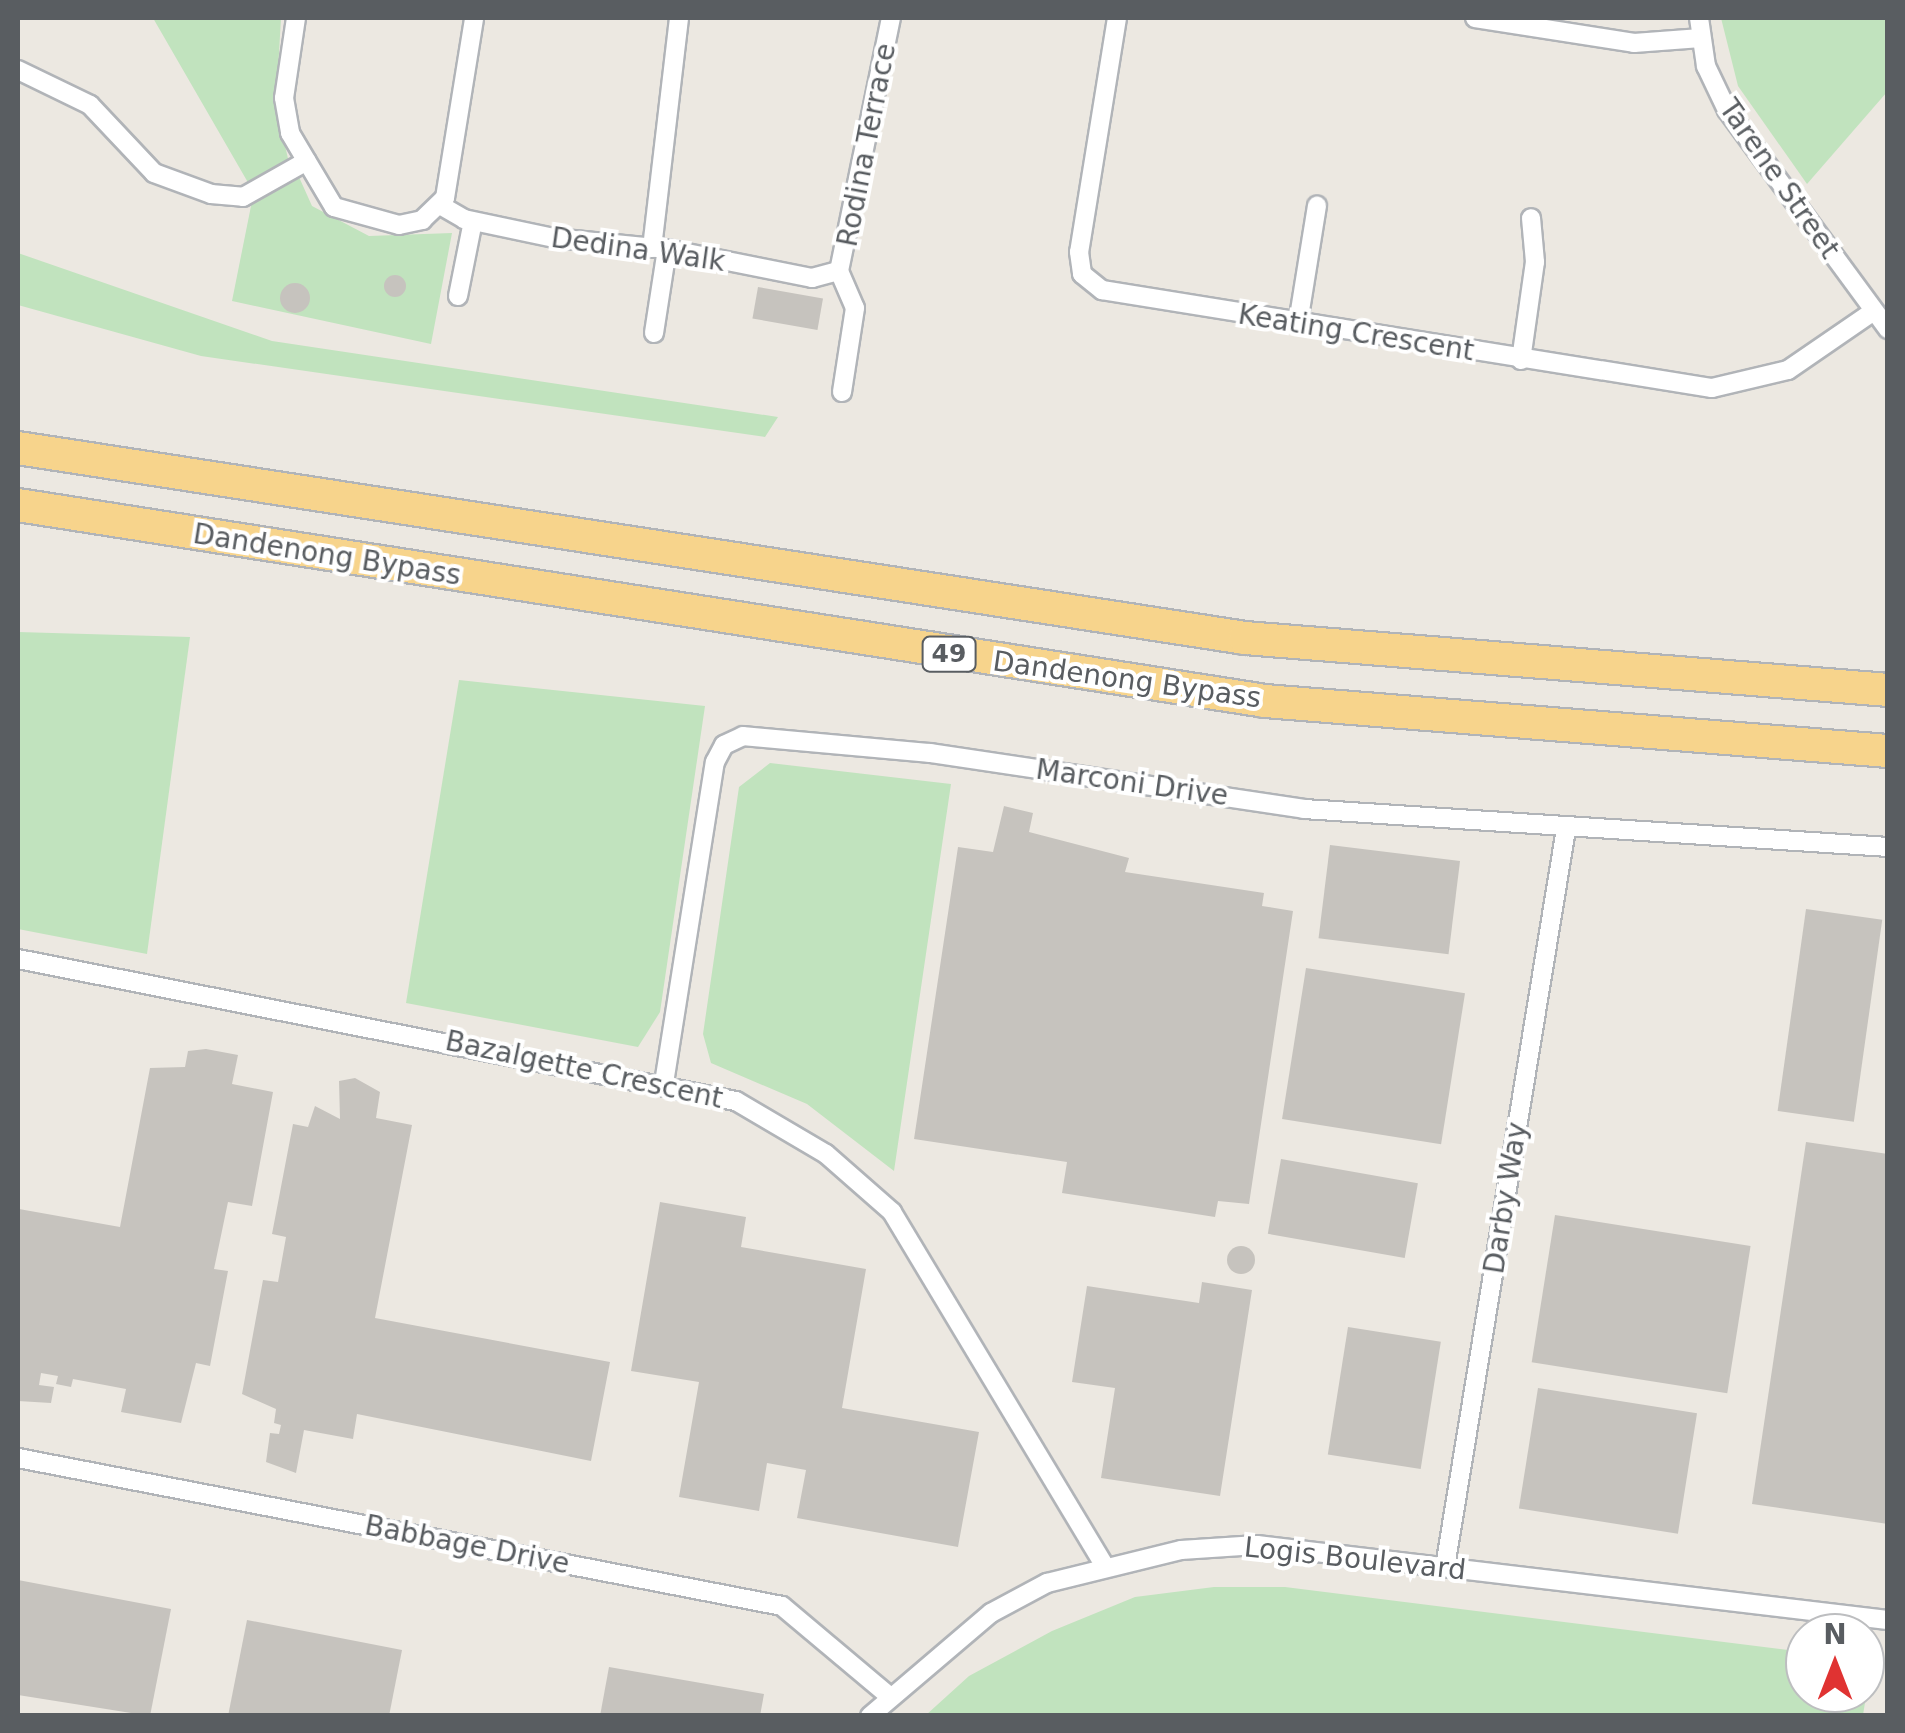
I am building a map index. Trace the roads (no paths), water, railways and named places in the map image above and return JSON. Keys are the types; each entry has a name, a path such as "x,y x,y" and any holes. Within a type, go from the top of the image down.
{"highway":[{"name":"Dandenong Bypass","path":"18,448 1244,638 1888,690"},
{"name":"Dandenong Bypass","path":"18,506 1180,690 1505,726 1888,751"}],"street":[{"path":"296,18 283,108 307,162 334,207 350,217 406,225 440,205 468,90 474,18"},
{"path":"654,333 679,18"},
{"name":"Rodina Terrace","path":"839,271 891,18"},
{"name":"Keating Crescent","path":"1117,18 1082,274 1112,293 1691,387 1741,385 1810,358 1874,311"},
{"path":"1475,18 1634,44 1701,38"},
{"name":"Tarene Street","path":"1699,18 1701,38 1727,110 1888,329"},
{"path":"18,70 90,105 154,173 211,194 244,197 307,162"},
{"name":"Dedina Walk","path":"440,205 473,221 659,249 812,278 839,271"},
{"path":"1298,323 1317,206"},
{"path":"1521,360 1535,262 1531,218"},
{"path":"458,296 473,221"},
{"path":"839,271 855,308 842,392"},
{"name":"Marconi Drive","path":"664,1083 715,762 724,744 744,736 930,753 1304,809 1888,847"},
{"name":"Darby Way","path":"1445,1567 1566,828"},
{"name":"Bazalgette Crescent","path":"18,960 664,1083 736,1101 826,1154 892,1212 1103,1564"},
{"name":"Babbage Drive","path":"18,1458 782,1606 887,1694"},
{"name":"Logis Boulevard","path":"870,1716 887,1694 991,1613 1103,1564 1257,1545 1888,1620"}]}
